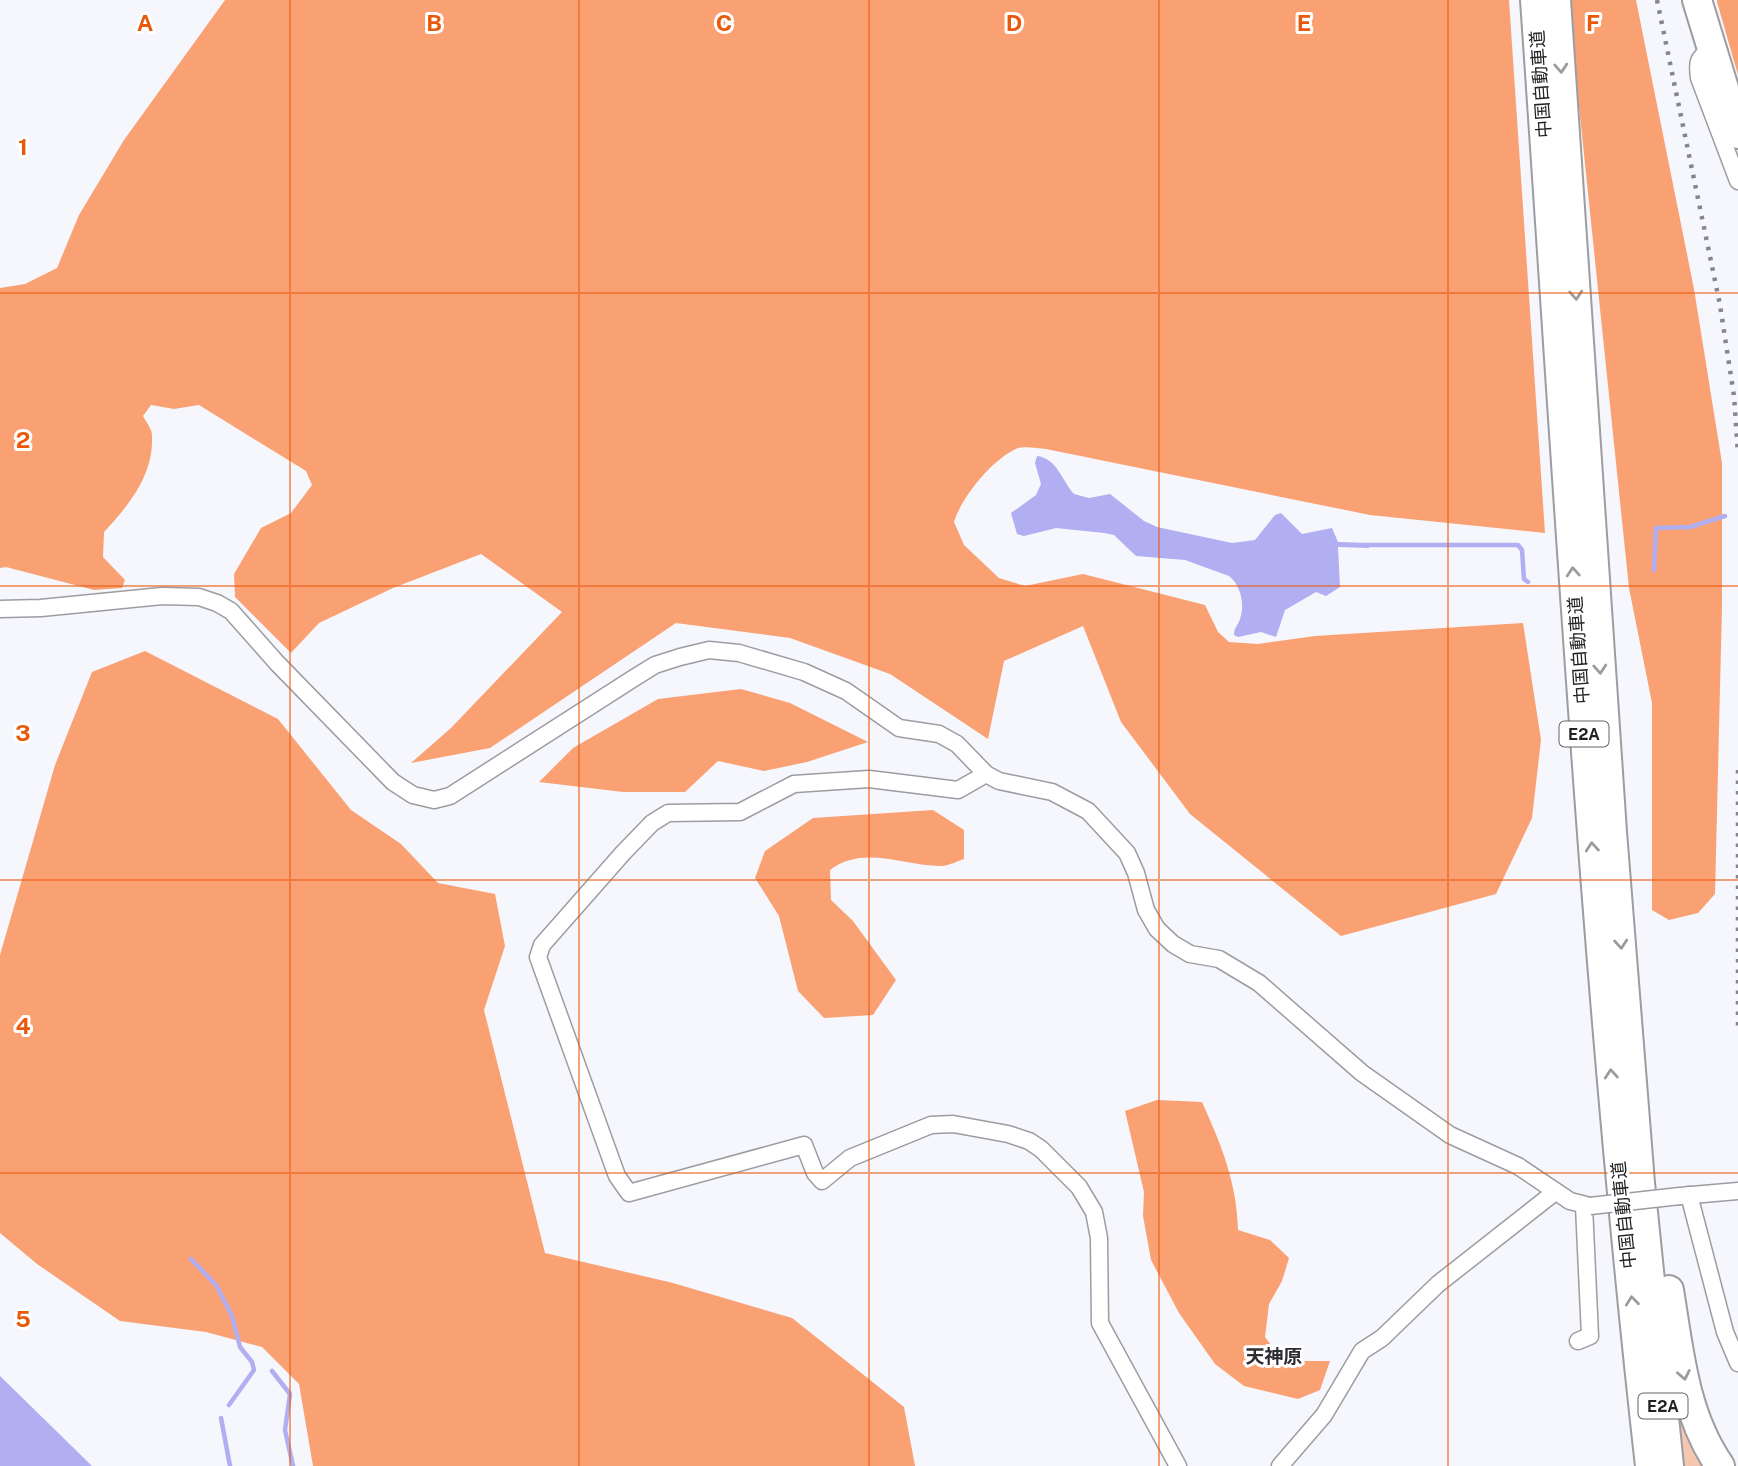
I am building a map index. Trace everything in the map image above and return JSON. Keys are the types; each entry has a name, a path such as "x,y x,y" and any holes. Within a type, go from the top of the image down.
{"highway":[{"name":"中国自動車道","path":"1535,0 1590,817 1650,1466"},
{"name":"中国自動車道","path":"1556,0 1610,805 1640,1183 1670,1466"},
{"path":"1697,0 1738,134"},
{"path":"1629,1042 1684,1380 1695,1421 1720,1466"},
{"path":"1637,1348 1644,1466"}],"street":[{"path":"1711,49 1700,56 1699,78 1738,181"},
{"path":"0,609 41,608 162,596 199,597 217,603 231,611 393,782 413,795 434,800 469,786 654,665 709,650 739,653 774,662 846,691 899,728 939,734 957,744 986,774 1013,786 1052,792 1088,811 1126,853 1136,873 1146,910 1157,929 1173,944 1190,954 1219,959 1235,966 1286,1004 1362,1073 1410,1110 1450,1135 1518,1166 1555,1192 1587,1206 1738,1191"},
{"path":"986,774 958,790 869,779 794,784 740,812 668,813 652,823 623,853 542,945 538,957 617,1176 629,1193 804,1146 815,1173 822,1181 850,1158 922,1127 940,1124 1008,1134 1029,1140 1041,1149 1079,1187 1094,1212 1099,1238 1100,1323 1178,1466"},
{"path":"1280,1466 1324,1415 1362,1352 1382,1338 1438,1284 1555,1192"},
{"path":"1684,1196 1725,1332 1738,1363"},
{"path":"1578,1341 1590,1336 1587,1206"}],"shaded area":[{"path":"225,0 1509,0 1545,533 1370,515 1028,447 1008,453 989,469 963,502 954,522 964,545 999,578 1025,586 1083,574 1205,605 1218,632 1229,642 1258,644 1315,636 1523,623 1541,740 1532,818 1496,894 1341,936 1190,814 1121,722 1083,626 1004,661 988,739 890,674 790,638 676,623 490,748 411,763 451,728 562,612 481,554 393,588 319,623 291,653 235,597 234,574 261,528 291,513 312,485 306,471 199,405 174,409 151,405 143,416 152,433 149,463 131,500 104,532 103,557 125,580 122,588 94,590 6,567 0,568 0,288 25,284 57,268 79,215 124,140"},
{"path":"1568,0 1636,0 1694,289 1722,463 1722,607 1715,894 1698,913 1669,920 1652,910 1652,703 1629,588"},
{"path":"1738,0 1738,75 1717,2"},
{"path":"1037,456 1054,465 1074,494 1089,498 1110,494 1144,521 1157,527 1232,543 1255,540 1275,515 1281,513 1302,534 1332,528 1338,542 1370,543 1369,548 1338,547 1340,587 1326,596 1316,592 1285,610 1276,637 1261,632 1238,637 1234,632 1241,614 1242,602 1239,590 1229,576 1185,560 1136,556 1114,535 1104,533 1056,528 1024,536 1017,534 1011,513 1036,495 1041,484 1035,463"},
{"path":"145,651 278,719 351,810 401,844 438,883 495,894 505,946 484,1010 545,1253 673,1283 792,1318 904,1407 915,1466 313,1466 299,1384 262,1347 206,1332 120,1321 37,1264 0,1233 0,955 55,765 92,672"},
{"path":"741,689 790,703 868,742 807,762 764,771 718,761 685,792 623,792 539,782 573,748 658,699"},
{"path":"933,810 964,830 964,859 943,866 885,859 857,859 843,862 830,870 831,900 853,921 896,980 873,1015 824,1018 798,991 779,916 755,878 765,851 813,818"},
{"path":"1157,1100 1202,1102 1227,1164 1235,1196 1238,1230 1270,1240 1289,1258 1282,1281 1269,1304 1265,1337 1283,1361 1330,1361 1320,1390 1298,1399 1244,1386 1215,1364 1179,1313 1151,1260 1143,1216 1144,1192 1125,1111"},
{"path":"0,1376 92,1466 0,1466"},
{"path":"1671,1378 1712,1466 1681,1466"}],"waterway":[{"path":"1654,570 1656,528 1690,527 1725,516"},
{"path":"1366,545 1518,545 1522,550 1524,579 1528,582"},
{"path":"191,1259 216,1285 232,1316 240,1347 252,1362 254,1370 229,1405"},
{"path":"272,1371 290,1394 285,1430 293,1466"},
{"path":"221,1418 230,1466"}],"railway":[{"path":"1657,0 1720,305 1734,396 1738,454"},
{"path":"1738,770 1738,1030"}],"district":[{"name":"天神原","path":"1274,1356"}]}
